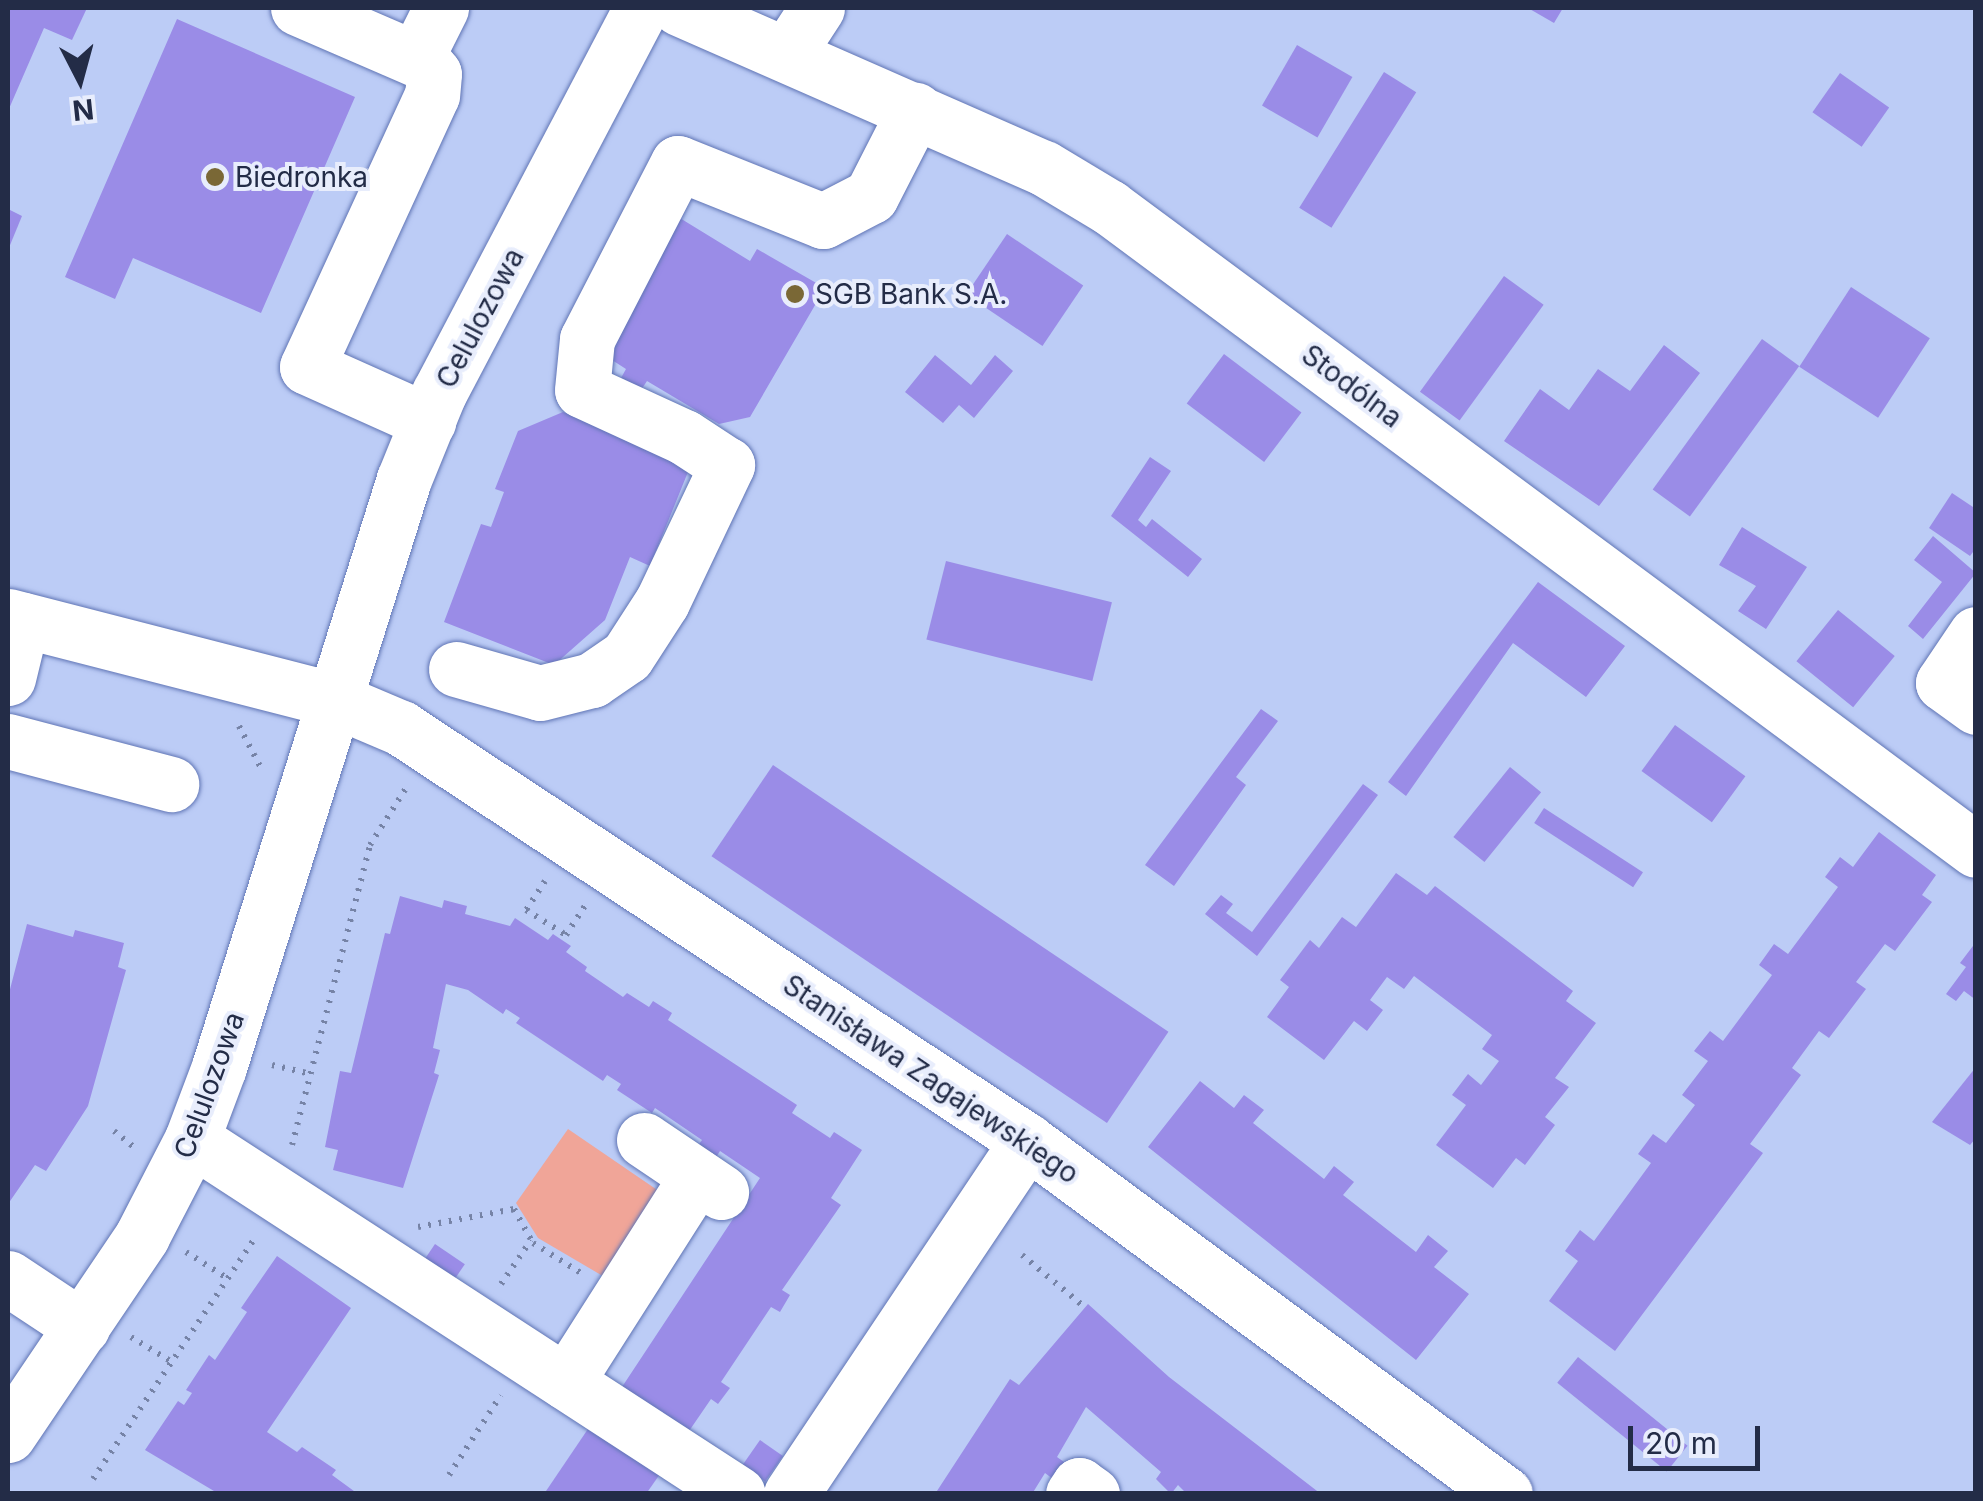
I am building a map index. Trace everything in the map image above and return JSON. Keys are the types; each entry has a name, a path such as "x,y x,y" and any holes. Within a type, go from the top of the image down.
{"street":[{"path":"298,8 416,58 434,74 432,95 307,366 428,421"},
{"path":"416,58 440,8"},
{"name":"Celulozowa","path":"8,1435 107,1332 142,1236 166,1144 219,1067 404,479 428,421 641,8"},
{"name":"Stodólna","path":"679,8 1044,168 1137,226 1976,850"},
{"path":"786,54 818,8"},
{"path":"456,668 540,693 592,680 627,656 662,602 727,464 684,437 582,390 588,338 678,163 823,221 872,196 915,110"},
{"path":"8,678 15,618 334,700"},
{"path":"1976,634 1943,684 1976,706"},
{"name":"Stanisława Zagajewskiego","path":"334,700 401,728 431,746 1027,1140 1505,1494"},
{"path":"8,741 172,784"},
{"path":"546,1369 620,1297 709,1184 644,1140"},
{"path":"791,1494 1027,1140"},
{"path":"166,1144 279,1195 738,1494"},
{"path":"8,1278 107,1332"},
{"path":"1073,1494 1079,1485 1092,1494"}],"path":[{"path":"240,709 237,722 263,771 262,786"},
{"path":"93,1479 279,1195 370,845 407,787"},
{"path":"547,878 526,910 566,935 586,904"},
{"path":"272,1064 310,1074"},
{"path":"114,1131 166,1144"},
{"path":"347,1240 514,1209 533,1243 620,1297"},
{"path":"185,1252 228,1278"},
{"path":"1022,1255 1082,1305"},
{"path":"107,1332 172,1362"},
{"path":"449,1475 546,1369"}],"shaded area":[{"path":"568,1129 669,1198 613,1282 538,1238 516,1203"}],"building":[{"path":"8,8 87,8 72,40 44,28 8,111"},
{"path":"1528,8 1563,8 1554,23"},
{"name":"Biedronka","path":"177,19 355,97 261,313 133,258 115,299 65,277"},
{"path":"1297,45 1352,77 1317,138 1262,106"},
{"path":"1384,72 1416,92 1331,228 1299,208"},
{"path":"1840,73 1889,107 1862,147 1812,112"},
{"path":"8,209 22,216 8,250"},
{"path":"670,212 750,261 757,249 825,288 750,417 719,424 647,381 641,390 621,378 626,369 612,360 604,329"},
{"path":"1007,234 1083,285 1042,346 966,295"},
{"path":"1504,276 1544,305 1460,420 1420,392"},
{"path":"1851,287 1930,338 1878,418 1799,367"},
{"path":"1762,339 1799,366 1690,517 1653,489"},
{"path":"1664,345 1700,373 1599,506 1504,441 1540,389 1569,410 1598,369 1630,391"},
{"path":"1224,354 1301,412 1264,462 1187,404"},
{"path":"935,355 971,385 995,355 1013,371 974,418 959,405 943,423 905,392"},
{"path":"563,412 692,462 650,566 630,557 605,620 554,665 444,622 481,524 491,527 504,492 495,489 518,431"},
{"path":"1150,457 1171,471 1138,520 1146,527 1152,519 1202,559 1188,577 1111,516"},
{"path":"1952,493 1976,509 1976,548 1970,556 1929,528"},
{"path":"1742,527 1807,567 1766,629 1738,611 1756,586 1719,565"},
{"path":"1933,536 1976,573 1923,639 1908,626 1942,582 1914,560"},
{"path":"946,561 1112,602 1092,681 926,640"},
{"path":"1538,582 1625,646 1586,697 1513,643 1406,796 1388,782"},
{"path":"1838,610 1895,656 1853,707 1796,661"},
{"path":"1261,709 1278,721 1236,777 1246,785 1174,886 1145,865"},
{"path":"1675,725 1745,776 1712,822 1641,771"},
{"path":"773,765 1168,1032 1107,1123 711,856"},
{"path":"1510,767 1541,792 1484,862 1453,837"},
{"path":"1363,784 1378,795 1257,956 1205,914 1221,895 1233,904 1226,913 1252,932"},
{"path":"1544,808 1643,872 1633,887 1534,823"},
{"path":"1879,832 1936,875 1922,895 1932,902 1895,951 1885,944 1856,982 1866,989 1829,1038 1819,1031 1792,1068 1801,1075 1750,1144 1763,1153 1615,1351 1549,1301 1578,1261 1565,1251 1580,1230 1594,1241 1651,1163 1638,1154 1653,1134 1666,1143 1695,1105 1682,1095 1708,1061 1694,1051 1710,1031 1723,1041 1772,975 1759,965 1774,944 1788,954 1838,887 1825,877 1840,857 1853,867"},
{"path":"1396,873 1427,895 1435,886 1573,991 1566,1001 1596,1023 1555,1078 1569,1087 1545,1117 1555,1125 1525,1165 1516,1158 1493,1188 1436,1145 1466,1105 1452,1095 1468,1074 1481,1085 1499,1061 1482,1049 1492,1035 1414,976 1404,989 1387,977 1370,1000 1383,1010 1367,1031 1354,1021 1324,1060 1267,1017 1289,987 1280,980 1310,940 1319,948 1342,917 1356,927"},
{"path":"400,896 442,908 444,900 467,906 465,914 510,926 515,918 548,940 553,934 571,946 566,952 587,967 585,971 623,997 627,993 649,1007 653,1001 672,1013 668,1020 797,1105 792,1113 830,1138 834,1132 862,1150 831,1198 841,1205 782,1290 790,1295 780,1312 771,1307 721,1382 730,1388 718,1404 711,1399 687,1434 620,1390 760,1178 720,1151 715,1159 697,1147 702,1140 655,1108 652,1113 617,1090 621,1084 607,1075 603,1081 516,1023 520,1018 506,1009 503,1014 468,990 446,984 433,1048 440,1050 434,1073 439,1075 403,1188 333,1170 338,1150 325,1147 340,1071 351,1073 385,933 390,934"},
{"path":"27,924 73,937 75,930 124,943 118,967 126,970 88,1106 46,1171 35,1165 8,1204 8,997"},
{"path":"1976,942 1976,1000 1964,991 1956,1001 1946,994 1966,967 1960,963"},
{"path":"1976,1067 1976,1138 1970,1145 1932,1122"},
{"path":"1200,1081 1234,1108 1244,1095 1264,1110 1253,1123 1324,1179 1334,1166 1354,1182 1343,1195 1416,1252 1428,1235 1448,1251 1434,1267 1469,1294 1416,1360 1148,1147"},
{"path":"435,1244 465,1264 446,1292 416,1272"},
{"path":"277,1256 351,1308 267,1432 297,1452 302,1447 336,1470 332,1475 358,1494 219,1494 145,1450 178,1401 184,1405 192,1393 186,1390 209,1355 215,1360 247,1312 241,1308"},
{"path":"1088,1304 1169,1377 1321,1494 1187,1494 1178,1485 1171,1494 1156,1479 1161,1472 1086,1407 1057,1457 1064,1462 1053,1479 1045,1473 1032,1494 935,1494 1010,1379 1019,1385"},
{"path":"1578,1357 1688,1446 1667,1471 1557,1383"},
{"path":"590,1426 660,1474 646,1494 544,1494"},
{"path":"760,1440 783,1456 765,1481 742,1465"}],"place":[{"name":"Biedronka","path":"215,177"},
{"name":"SGB Bank S.A.","path":"795,294"}]}
